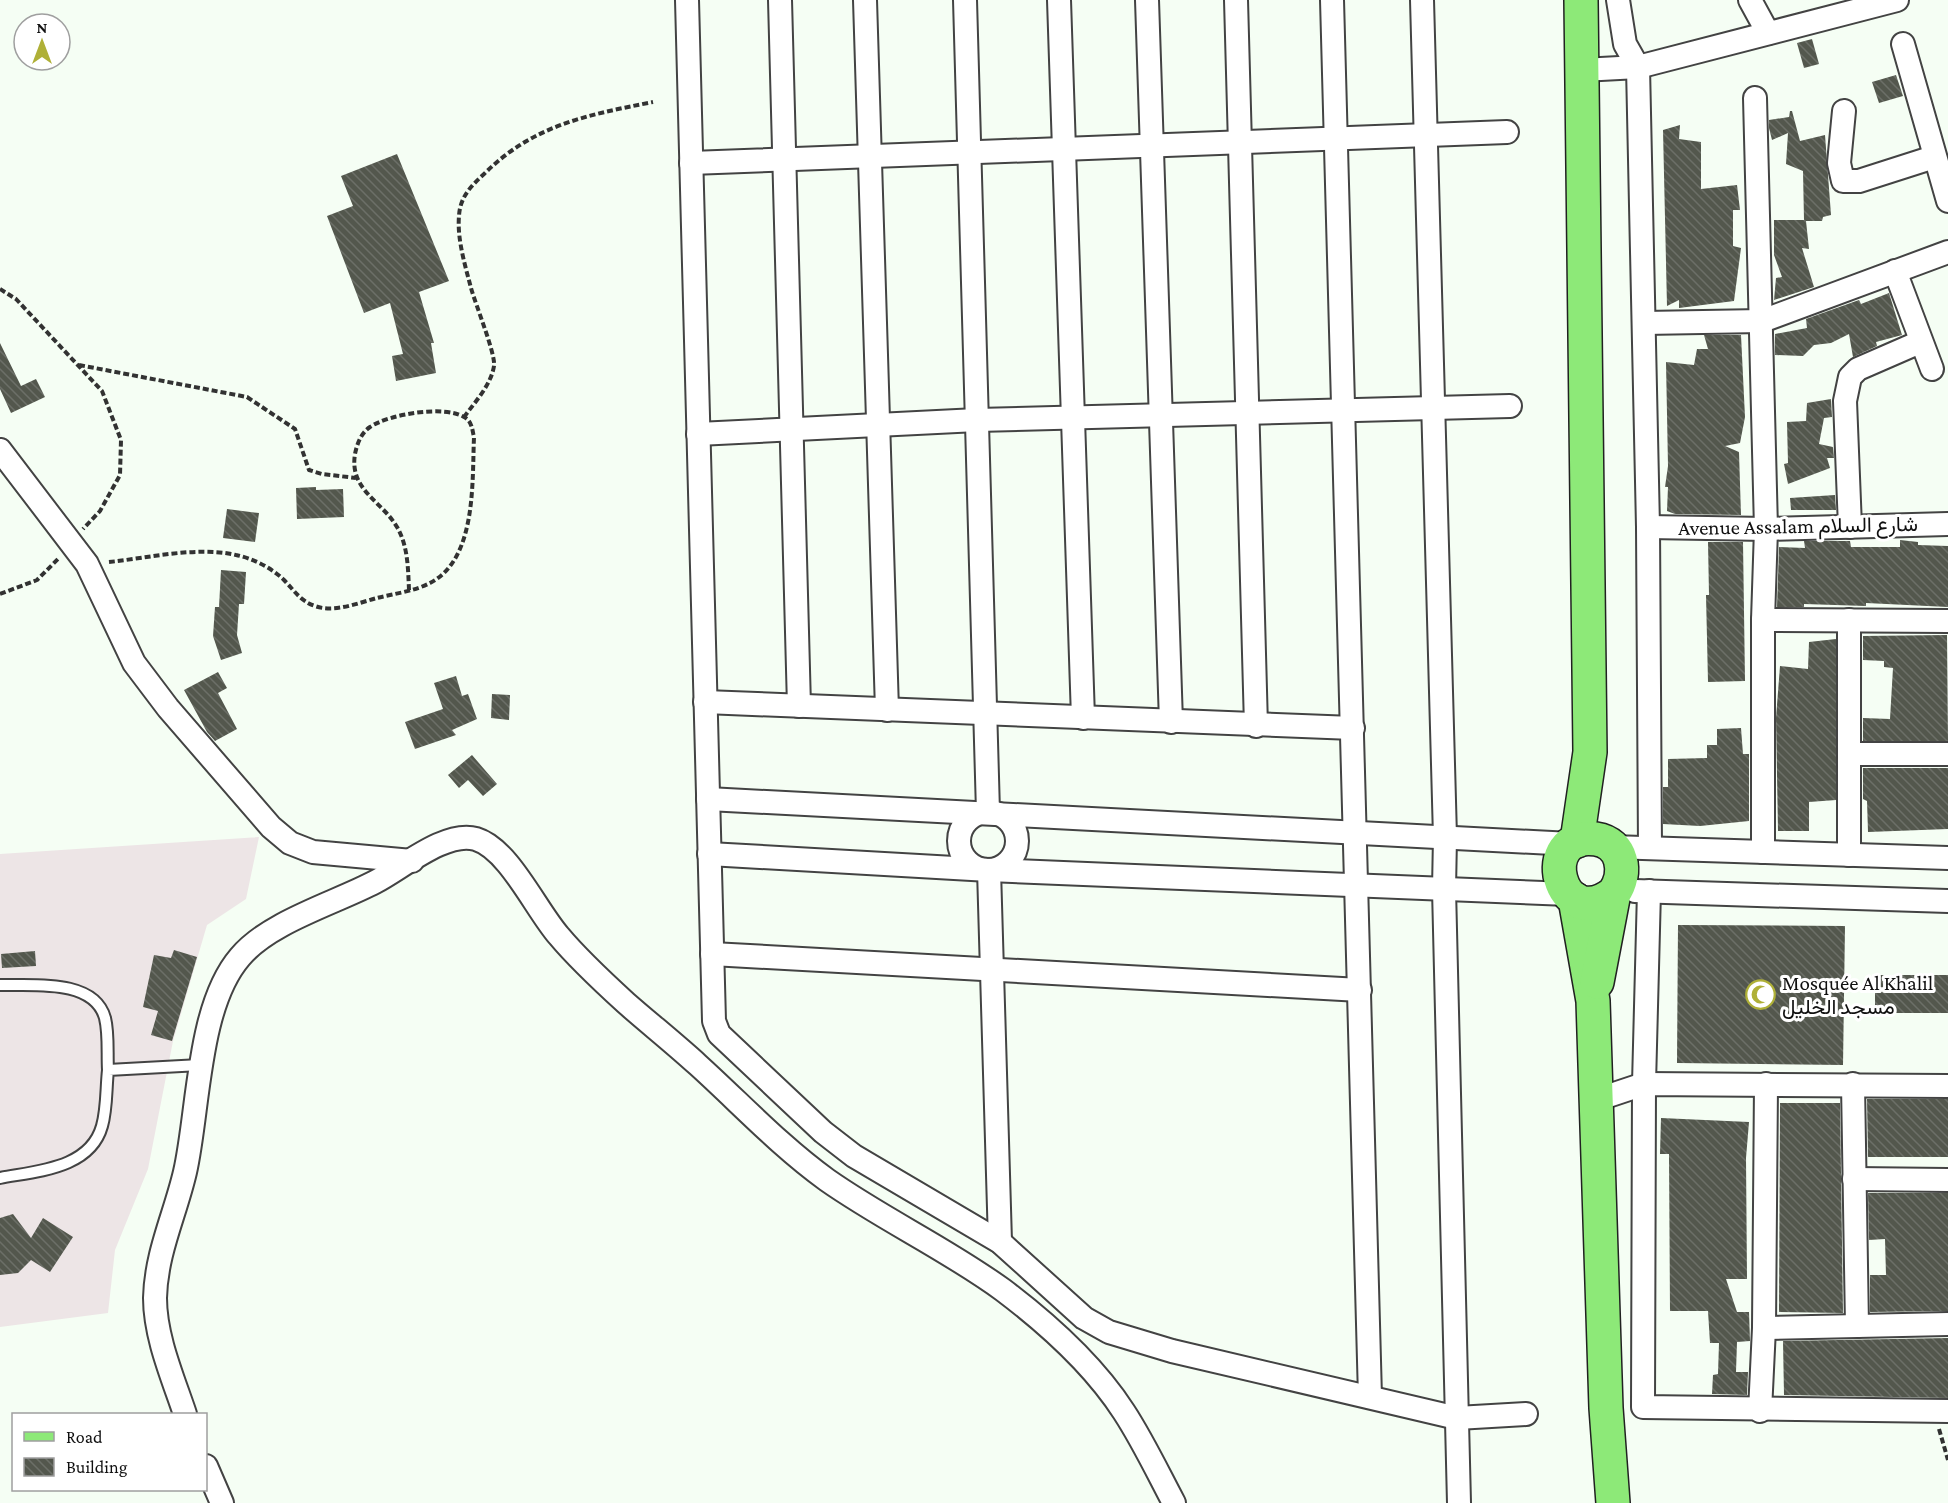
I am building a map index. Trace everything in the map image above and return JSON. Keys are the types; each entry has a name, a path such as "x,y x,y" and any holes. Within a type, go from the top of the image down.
{"main road":[{"path":"1581,0 1592,844"},
{"path":"1592,844 1620,856 1623,868 1622,880 1615,892 1593,1001"},
{"path":"1592,844 1559,862 1558,874 1571,896 1593,1001 1606,1408 1613,1503"},
{"path":"1571,896 1596,902 1615,892"}],"street":[{"path":"687,0 714,1021 719,1034 823,1132 854,1156 1000,1242 1084,1318 1110,1332 1172,1351 1457,1418 1526,1414"},
{"path":"780,0 800,706"},
{"path":"865,0 886,710"},
{"path":"965,0 988,812"},
{"path":"1059,0 1083,718"},
{"path":"1147,0 1171,722"},
{"path":"1236,0 1256,726"},
{"path":"1332,0 1370,1397"},
{"path":"1422,0 1445,837 1444,889 1459,1503"},
{"path":"1618,0 1625,44 1638,67 1648,527 1650,848"},
{"path":"1750,0 1767,33"},
{"path":"1582,70 1638,67 1897,0"},
{"path":"1903,44 1948,201"},
{"path":"1755,98 1766,529 1763,620 1763,852"},
{"path":"1844,111 1839,163 1843,181 1859,181 1934,157"},
{"path":"691,163 1064,147 1508,132"},
{"path":"1644,322 1762,321 1948,252"},
{"path":"1895,271 1932,369"},
{"path":"1850,527 1845,401 1847,386 1858,369 1920,342"},
{"path":"698,434 977,420 1510,406"},
{"path":"0,450 87,564 134,663 168,708 271,827 290,843 313,852 412,861"},
{"name":"Avenue Assalam شارع السلام","path":"1648,527 1766,529 1948,524"},
{"path":"1763,620 1948,621"},
{"path":"1849,620 1849,855"},
{"path":"705,702 1353,729"},
{"path":"1850,754 1948,754"},
{"path":"708,799 1650,848 1948,858"},
{"path":"988,812 1006,819 1016,835 1017,845 1008,862 990,870 972,865 960,851 959,842 964,824 970,818 988,812"},
{"path":"185,1413 164,1352 155,1303 157,1262 185,1173 200,1065 218,998 228,974 239,957 252,944 274,931 457,838 478,839 495,849 559,937 608,987 788,1149 878,1214 931,1244 1001,1289 1040,1319 1072,1349 1123,1410 1174,1503"},
{"path":"709,854 990,870 1571,896"},
{"path":"990,870 1000,1242"},
{"path":"1615,892 1649,891 1948,901"},
{"path":"1643,1407 1644,1084 1649,891"},
{"path":"712,954 1360,990"},
{"path":"1596,1100 1644,1084 1948,1086"},
{"path":"1760,1411 1764,1328 1766,1084"},
{"path":"1853,1084 1857,1326"},
{"path":"1854,1179 1948,1180"},
{"path":"1764,1328 1948,1324"},
{"path":"1606,1408 1941,1411"},
{"path":"207,1468 222,1503"}],"lane":[{"path":"0,985 60,988 82,993 97,1003 105,1018 108,1070 102,1127 79,1159 64,1165 0,1178"},
{"path":"108,1070 200,1065"}],"path":[{"path":"464,417 484,390 494,367 494,358 478,316 463,258 458,215 466,191 493,165 540,132 579,117 653,102"},
{"path":"0,289 16,299 102,391 121,440 120,475 100,511 37,580 0,594"},
{"path":"78,365 247,397 295,429 309,470 356,478"},
{"path":"87,564 208,552 236,555 267,567 283,579 302,600 316,607 338,608 409,590 429,584 441,575 459,549 470,519 474,437 471,424 464,417 444,411 405,414 370,427 358,440 355,457 356,478 367,495 396,524 404,543 409,590"},
{"path":"1941,1411 1948,1460"}],"shaded area":[{"path":"259,837 246,899 207,925 173,1041 148,1169 115,1250 108,1313 0,1327 0,854"}],"building":[{"path":"1812,39 1819,64 1804,68 1797,43"},
{"path":"1896,75 1903,96 1879,103 1872,82"},
{"path":"1792,111 1800,141 1825,135 1831,215 1823,217 1822,221 1806,221 1809,249 1802,248 1814,287 1774,300 1776,278 1782,277 1774,255 1774,220 1804,220 1803,171 1786,164 1788,133 1772,140 1769,128 1769,120 1789,117"},
{"path":"1680,125 1679,139 1701,142 1701,189 1737,185 1740,210 1733,210 1733,246 1741,248 1734,301 1679,308 1679,300 1667,306 1663,130"},
{"path":"397,154 449,281 419,292 434,343 431,343 436,373 396,381 392,356 403,354 390,303 364,313 327,216 353,206 341,176"},
{"path":"1889,293 1902,335 1876,342 1877,346 1853,357 1849,334 1831,343 1814,345 1803,356 1775,355 1775,334 1807,328 1806,319 1859,300 1861,304"},
{"path":"1704,335 1741,335 1745,417 1740,443 1725,446 1739,452 1741,515 1675,514 1667,511 1668,487 1665,487 1668,466 1666,362 1694,365 1697,349 1708,349"},
{"path":"0,343 21,386 36,379 45,397 11,413 0,389"},
{"path":"1831,399 1832,417 1824,418 1819,444 1833,447 1834,458 1827,458 1830,468 1788,484 1784,464 1788,463 1787,422 1806,421 1807,403"},
{"path":"316,487 316,490 343,489 344,517 297,519 296,488"},
{"path":"1835,495 1836,510 1791,510 1790,498"},
{"path":"227,509 259,513 255,542 223,538"},
{"path":"1900,540 1918,542 1918,545 1948,546 1948,607 1866,603 1866,606 1804,604 1804,607 1777,607 1779,547 1805,548 1804,541 1850,541 1851,547 1900,547"},
{"path":"1708,542 1743,542 1745,681 1708,682 1706,595 1709,595"},
{"path":"221,570 246,572 244,604 239,604 237,635 242,653 221,660 213,636 215,607 219,607"},
{"path":"1947,635 1948,741 1863,741 1863,718 1890,719 1893,668 1884,667 1884,661 1863,660 1863,636"},
{"path":"1836,639 1836,800 1809,802 1809,831 1778,831 1776,718 1780,666 1808,669 1809,642"},
{"path":"218,672 227,688 218,693 237,729 215,741 207,732 184,690"},
{"path":"456,676 462,696 468,694 477,719 452,730 456,735 415,749 405,722 443,709 434,683"},
{"path":"492,694 510,695 509,720 491,718"},
{"path":"1741,728 1743,754 1749,754 1749,821 1700,826 1663,824 1663,787 1668,787 1668,759 1707,758 1707,745 1717,745 1717,729"},
{"path":"472,755 497,784 483,796 468,780 459,788 448,775"},
{"path":"1863,768 1948,768 1948,829 1868,832 1867,801 1863,799"},
{"name":"Mosquée Al Khalil مسجد الخليل","path":"1678,925 1845,926 1843,1065 1677,1063"},
{"path":"174,950 197,957 172,1041 151,1035 158,1011 143,1007 154,955 171,958"},
{"path":"35,951 36,966 2,968 1,954"},
{"path":"1875,975 1948,975 1948,1013 1875,1013"},
{"path":"1867,1099 1948,1099 1948,1157 1868,1157"},
{"path":"1780,1103 1840,1103 1843,1313 1779,1312"},
{"path":"1661,1118 1749,1122 1746,1158 1747,1279 1726,1279 1737,1312 1749,1312 1750,1341 1737,1342 1736,1372 1748,1372 1747,1395 1712,1394 1713,1375 1718,1374 1719,1343 1710,1343 1708,1311 1670,1311 1669,1154 1660,1154"},
{"path":"1868,1193 1948,1193 1948,1311 1870,1312 1870,1275 1886,1275 1885,1239 1869,1240"},
{"path":"13,1214 31,1238 43,1218 73,1237 50,1272 31,1260 18,1273 0,1275 0,1218"},
{"path":"1948,1338 1948,1398 1784,1395 1783,1341"}],"place":[{"name":"Mosquée Al Khalil مسجد الخليل","path":"1761,995"}]}
